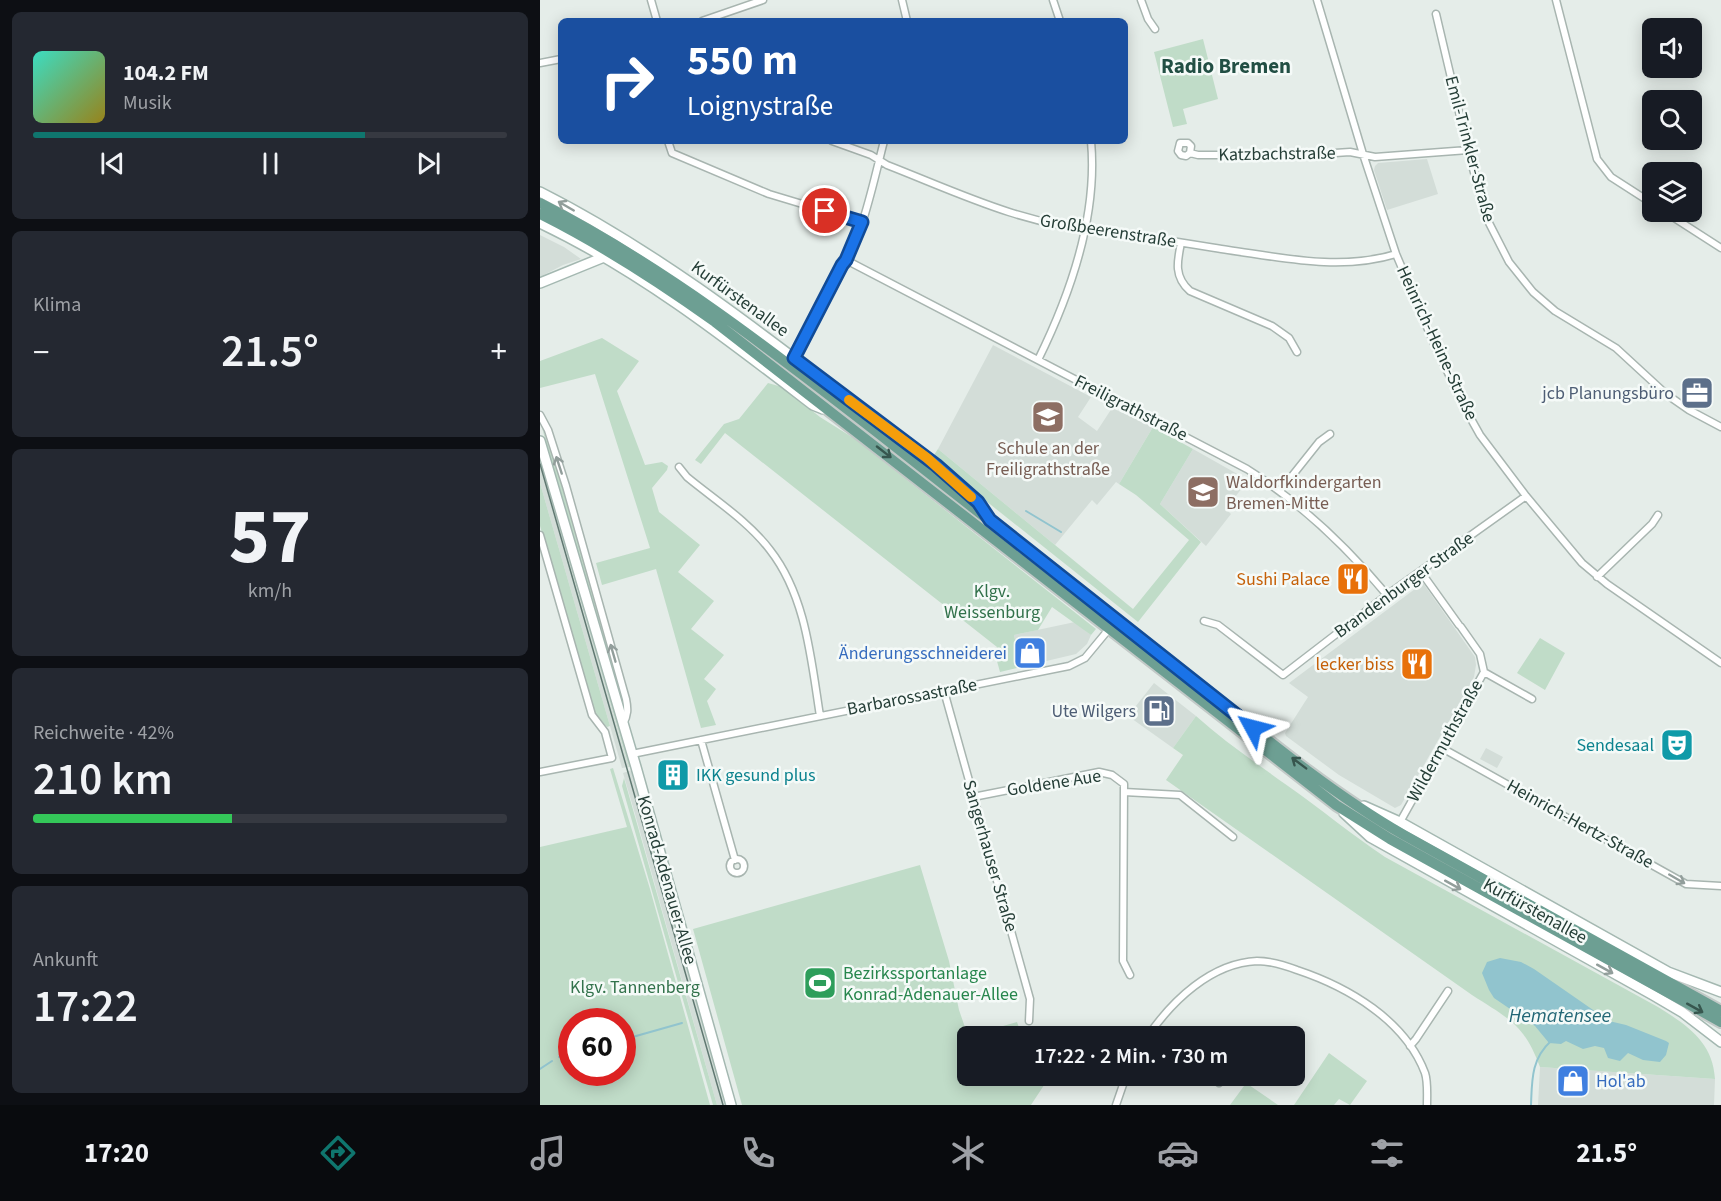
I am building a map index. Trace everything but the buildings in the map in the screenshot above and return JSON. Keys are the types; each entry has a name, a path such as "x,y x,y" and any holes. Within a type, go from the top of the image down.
{"main road":[{"name":"Kurfürstenallee","path":"540,192 592,220 726,307 936,465 978,502 990,520"},
{"name":"Kurfürstenallee","path":"540,203 588,228 643,267 838,416 1336,805 1370,837 1653,995 1682,1012 1721,1042"},
{"name":"Kurfürstenallee","path":"540,214 643,267 765,346 1253,728 1346,798 1404,836 1721,1022"},
{"name":"Kurfürstenallee","path":"540,223 604,257 710,327 813,405 838,416"},
{"path":"540,283 604,257"},
{"name":"Konrad-Adenauer-Allee","path":"540,441 632,754 731,1105"},
{"name":"Kurfürstenallee","path":"1346,798 1400,822 1668,972 1721,992"},
{"name":"Kurfürstenallee","path":"1336,805 1390,839 1721,1011"}],"street":[{"path":"651,0 656,18"},
{"path":"711,18 763,0"},
{"path":"902,0 907,18"},
{"path":"1053,0 1059,18"},
{"path":"1142,0 1148,20 1155,29"},
{"name":"Heinrich-Heine-Straße","path":"1317,0 1363,154 1396,254 1435,346 1466,410 1497,459 1526,496 1562,541 1597,576 1646,613 1721,663"},
{"path":"1556,0 1597,159 1611,177 1642,197"},
{"name":"Emil-Trinkler-Straße","path":"1436,14 1486,219 1509,262 1533,292 1555,311 1616,348 1666,394 1689,410 1721,427"},
{"path":"540,63 558,60"},
{"path":"669,144 672,153 769,194 862,222"},
{"name":"Großbeerenstraße","path":"840,144 871,155 887,165 1040,222 1276,257 1342,264 1396,254"},
{"path":"794,358 846,260 862,222 883,144"},
{"path":"1038,360 1063,304 1086,229 1092,170 1092,144"},
{"name":"Katzbachstraße","path":"1190,153 1198,155 1305,155 1350,152 1375,157 1468,150"},
{"path":"1681,222 1721,248"},
{"path":"1181,243 1177,266 1183,285 1190,291 1272,326 1289,338 1297,352"},
{"name":"Freiligrathstraße","path":"846,260 1221,454 1280,491 1333,535 1387,595"},
{"name":"Konrad-Adenauer-Allee","path":"540,415 548,430 566,486 626,699 627,718 623,724"},
{"path":"1280,491 1319,442 1330,434"},
{"path":"679,467 687,477 759,537 794,589 801,609 820,716"},
{"name":"Brandenburger Straße","path":"1204,621 1218,625 1283,675 1387,595 1526,496"},
{"path":"1597,576 1652,524 1658,515"},
{"path":"540,535 592,716 605,732 612,758 540,772"},
{"name":"Wildermuthstraße","path":"1400,822 1484,672 1480,654 1421,572"},
{"name":"Barbarossastraße","path":"632,754 1069,666 1084,658 1109,629"},
{"path":"1484,672 1532,699"},
{"name":"Sangerhauser Straße","path":"944,691 1030,999 1029,1021"},
{"path":"700,740 735,860"},
{"name":"Heinrich-Hertz-Straße","path":"1442,748 1686,884 1721,886"},
{"name":"Goldene Aue","path":"973,797 1099,772 1112,775 1124,784 1124,792"},
{"path":"1130,975 1123,961 1124,792 1179,795 1233,837"},
{"path":"1156,1026 1174,1005 1207,977 1229,967 1256,961 1283,965 1340,988 1379,1014 1410,1046 1419,1059 1426,1077 1427,1105"},
{"path":"1410,1046 1448,991"},
{"path":"1116,1105 1123,1086"}],"shaded area":[{"path":"1427,159 1438,194 1387,210 1374,170 1375,166 1378,163"},
{"path":"540,235 564,247 581,259 540,277"},
{"path":"993,345 1091,397 1078,417 1097,431 1112,408 1153,427 1119,484 1116,482 1097,505 1092,500 1055,545 938,449"},
{"name":"Waldorfkindergarten Bremen-Mitte","path":"1193,449 1248,480 1226,509 1231,514 1206,546 1160,504"},
{"path":"540,460 629,767 622,768 540,483"},
{"path":"1423,583 1475,657 1476,665 1474,677 1468,688 1401,805 1395,808 1339,775 1286,736 1285,733 1308,697 1289,683"},
{"path":"1075,622 1091,635 1087,644 1076,654 1021,667 1014,635"},
{"path":"1154,683 1196,716 1173,748 1128,716"},
{"path":"1486,748 1503,757 1497,768 1480,759"},
{"path":"632,770 644,812 642,813 725,1105 717,1105 623,773"},
{"path":"1540,1067 1715,1079 1714,1105 1538,1105"}],"green space":[{"path":"1203,39 1218,99 1183,109 1187,124 1173,127 1154,52"},
{"path":"602,338 639,361 617,391 645,465 662,462 668,466 652,488 659,512 700,545 678,572 714,601 691,629 724,655 704,679 716,689 707,701 716,725 701,728 656,569 602,585 596,563 650,548 595,374 540,388 540,361"},
{"name":"Klgv. Weissenburg","path":"768,383 782,387 820,417 855,439 1096,629 1091,635 1052,607 1038,630 1014,635 1021,667 1000,672 995,654 997,647 725,433 701,464 695,460 724,424 739,419"},
{"path":"540,421 560,479 623,699 623,710"},
{"path":"1153,427 1193,449 1160,504 1201,542 1138,622 932,458 938,449 1133,609 1189,540 1136,495 1119,484"},
{"path":"540,453 631,766 629,767 540,460"},
{"path":"540,483 610,726 607,727 593,711 540,526"},
{"path":"1540,638 1565,653 1545,690 1517,673"},
{"path":"1196,716 1218,735 1385,857 1658,1007 1679,1021 1704,1045 1713,1066 1715,1079 1540,1067 1528,1041 1506,1017 1166,780 1183,755 1173,748"},
{"name":"Klgv. Tannenberg","path":"613,768 650,889 710,1105 540,1105 540,847 627,827 610,769"},
{"path":"624,778 717,1105 713,1105 622,786"},
{"path":"644,812 727,1105 725,1105 642,813"},
{"name":"Bezirkssportanlage Konrad-Adenauer-Allee","path":"920,865 949,961 965,1026 957,1026 957,1086 1043,1086 1031,1105 742,1105 693,929"},
{"path":"1017,1022 1018,1026 1003,1026"},
{"path":"1329,1053 1367,1081 1350,1105 1339,1099 1334,1105 1294,1105"},
{"path":"1244,1086 1250,1086 1278,1105 1230,1105"}],"water":[{"name":"Hematensee","path":"1500,958 1521,962 1534,969 1609,1021 1626,1025 1666,1041 1669,1043 1666,1055 1660,1062 1643,1060 1628,1053 1620,1061 1608,1058 1604,1048 1595,1046 1583,1049 1566,1041 1561,1044 1549,1043 1535,1026 1494,998 1489,990 1482,973 1487,962"}],"waterway":[{"path":"1026,511 1061,532"},
{"path":"636,1036 682,1023"},
{"path":"1531,1105 1532,1079 1536,1063 1544,1048 1551,1041"},
{"path":"540,1069 552,1061"}],"tram line":[{"path":"540,464 723,1105"}],"slow traffic":[{"path":"849,400 936,465 971,497"}],"place":[{"name":"jcb Planungsbüro","path":"1697,393"},
{"name":"Schule an der Freiligrathstraße","path":"1048,417"},
{"name":"Waldorfkindergarten Bremen-Mitte","path":"1203,492"},
{"name":"Sushi Palace","path":"1353,579"},
{"name":"Änderungsschneiderei","path":"1030,653"},
{"name":"lecker biss","path":"1417,664"},
{"name":"Ute Wilgers","path":"1159,711"},
{"name":"Sendesaal","path":"1677,745"},
{"name":"IKK gesund plus","path":"673,775"},
{"name":"Bezirkssportanlage Konrad-Adenauer-Allee","path":"820,983"},
{"name":"Hol'ab","path":"1573,1081"}],"district":[{"name":"Radio Bremen","path":"1226,66"}],"route":[{"path":"825,211 862,222 846,260 794,358 936,465 978,502 990,520 1253,728"}]}
